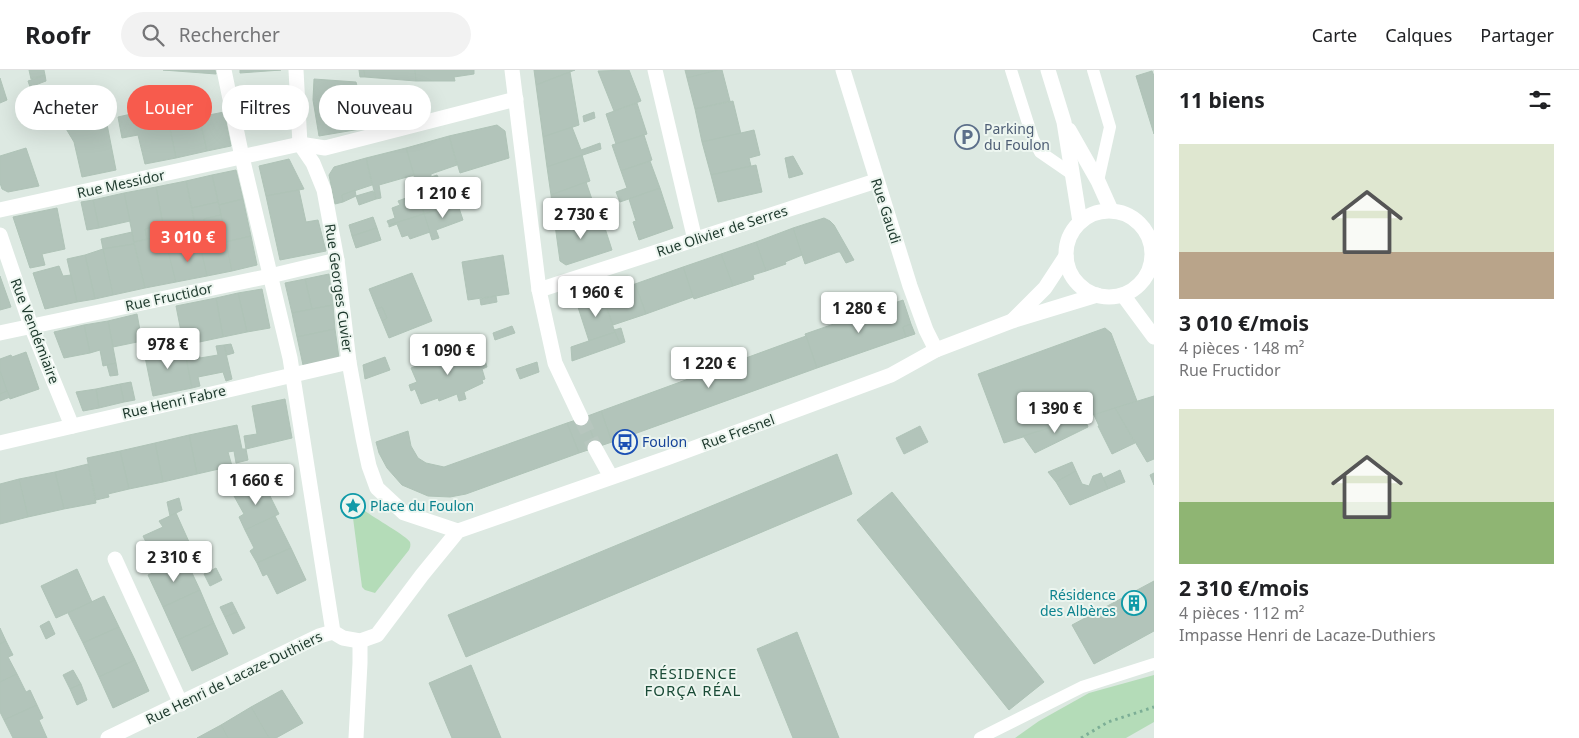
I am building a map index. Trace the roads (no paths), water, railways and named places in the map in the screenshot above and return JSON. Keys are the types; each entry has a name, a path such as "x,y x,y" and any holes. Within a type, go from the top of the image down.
{"street":[{"path":"296,70 300,144 325,148 516,99"},
{"path":"512,70 539,290 555,363 581,418"},
{"path":"655,70 695,240"},
{"name":"Rue Gaudi","path":"843,70 910,286 926,330 936,350"},
{"path":"1048,70 1064,122 1080,222"},
{"path":"225,76 293,375 333,632 343,638 360,641 377,635 458,531"},
{"path":"1064,122 1098,181 1111,210"},
{"name":"Rue Messidor","path":"0,210 300,144"},
{"name":"Rue Georges Cuvier","path":"300,144 313,163 324,190 337,260 349,362 369,466 377,488 404,513 458,531"},
{"name":"Rue Olivier de Serres","path":"539,290 876,181"},
{"path":"1111,210 1125,213 1146,230 1151,242 1153,256 1152,273 1134,289 1123,295 1097,296 1085,290 1075,281 1068,269 1067,243 1072,232 1080,222 1095,213 1111,210"},
{"name":"Rue Vendémiaire","path":"0,235 31,326 72,426"},
{"name":"Rue Fresnel","path":"1012,321 1045,288 1066,256"},
{"name":"Rue Fructidor","path":"0,333 337,260"},
{"path":"1123,295 1154,337"},
{"name":"Rue Fresnel","path":"458,531 891,375 936,350 1012,321 1097,296"},
{"name":"Rue Henri Fabre","path":"0,443 349,362"},
{"path":"595,448 611,477"},
{"path":"114,559 181,704"},
{"name":"Rue Henri de Lacaze-Duthiers","path":"108,738 319,636 333,632"},
{"path":"356,738 360,641"}],"lane":[{"path":"1011,70 1033,139 1040,152 1072,174"},
{"path":"1093,70 1110,127 1098,181"},
{"path":"980,738 1082,686 1154,664"}],"tunnel":[{"path":"581,418 595,448"}],"place":[{"name":"Parking du Foulon","path":"967,137"},
{"name":"Foulon","path":"625,442"},
{"name":"Place du Foulon","path":"353,506"},
{"name":"Résidence des Albères","path":"1134,603"}],"district":[{"name":"RÉSIDENCE FORÇA RÉAL","path":"693,682"}]}
